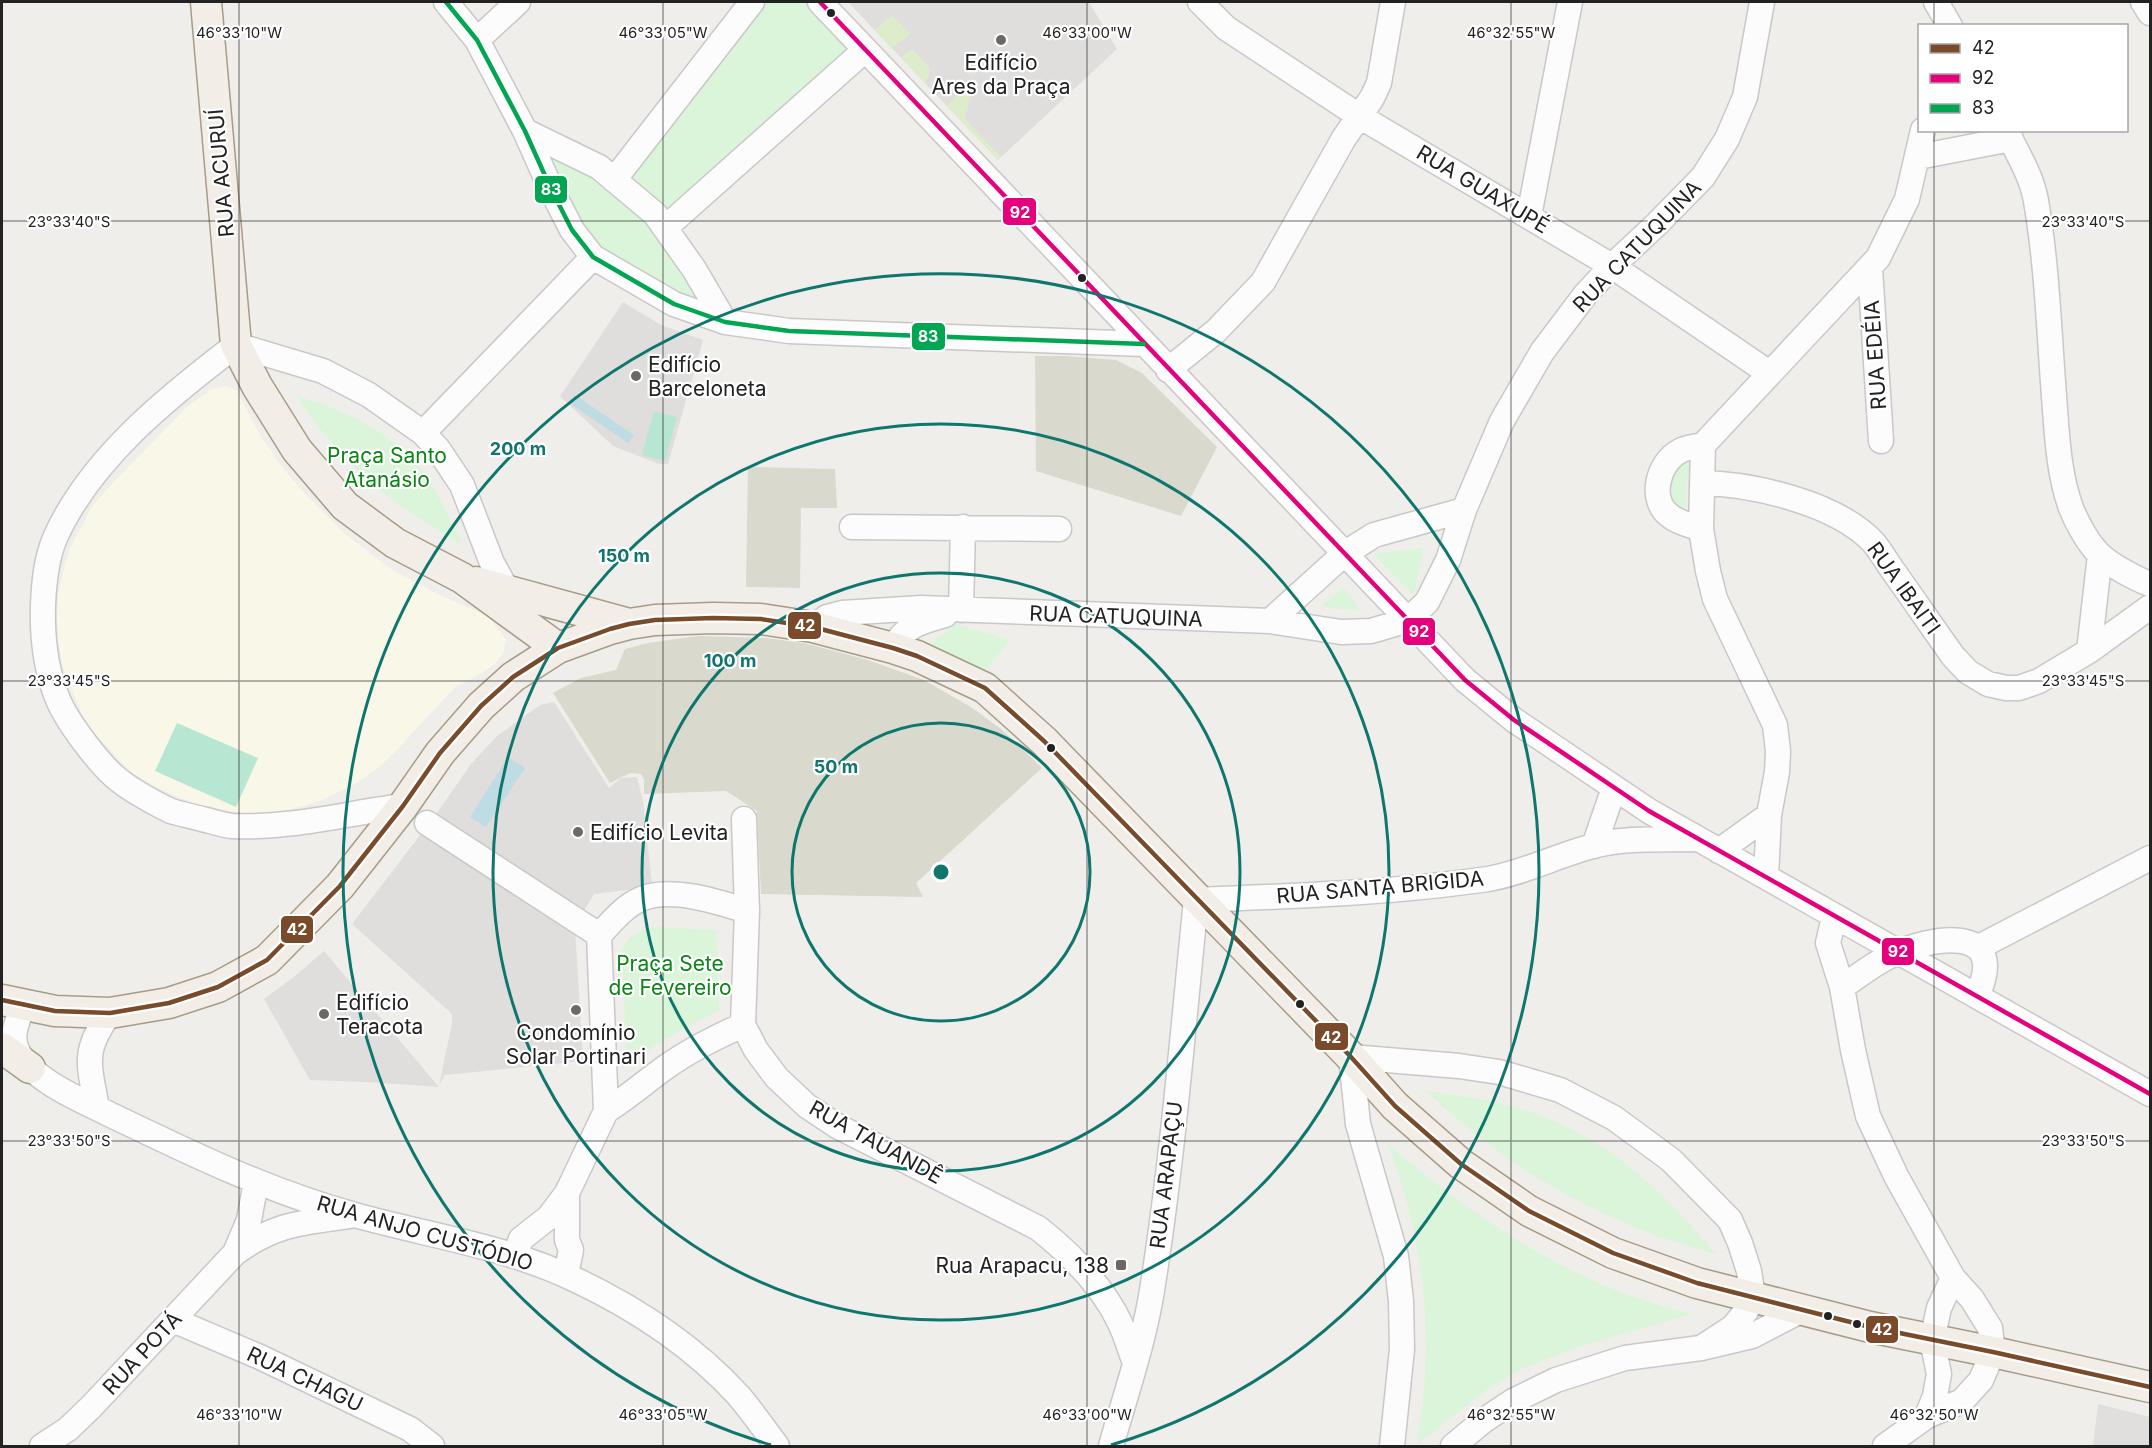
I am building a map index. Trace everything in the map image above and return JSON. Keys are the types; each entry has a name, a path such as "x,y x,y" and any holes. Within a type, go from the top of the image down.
{"main road":[{"name":"RUA ACURUÍ","path":"206,2 236,345"},
{"path":"236,345 256,386 297,450 345,506 395,543 462,578 558,648"},
{"path":"462,578 629,624"},
{"path":"12,1003 55,1011 110,1013 169,1003 218,987 267,960 340,886 403,806 440,753 481,706 513,676 558,648 610,628 655,620 761,619 813,627 917,656 985,688 1044,741 1351,1057 1395,1106 1461,1164 1529,1211 1613,1252 1697,1283 1870,1327 2151,1388"},
{"path":"2,1048 30,1068"}],"street":[{"path":"446,2 477,40 525,131 569,223 593,257 674,304 725,322 789,331 1144,344"},
{"path":"477,40 519,2"},
{"path":"615,180 752,2"},
{"path":"820,2 1465,680 1514,720 1649,811 2151,1094"},
{"path":"1168,370 1216,331 1263,282 1359,116 1372,98 1379,83 1394,2"},
{"path":"1529,216 1570,2"},
{"name":"RUA CATUQUINA","path":"813,627 826,617 842,613 921,608 1270,621 1341,632 1371,631 1408,620 1427,602 1448,560 1464,510 1502,421 1542,352 1586,295 1612,266 1703,177 1727,139 1745,97 1762,2"},
{"path":"2143,2 2151,13"},
{"name":"RUA GUAXUPÉ","path":"1208,6 1226,28 1359,116 1612,266 1770,373"},
{"path":"665,228 865,50"},
{"path":"525,131 599,167 655,214 694,269 725,322"},
{"path":"1701,529 1668,515 1660,503 1658,489 1660,472 1668,460 1680,450 1703,446 1878,258 1907,199 1923,132"},
{"path":"1918,157 2008,135 2024,166 2036,198 2063,481 2072,509 2084,533 2100,555 2151,584"},
{"path":"423,433 593,257"},
{"name":"RUA EDÉIA","path":"1870,268 1881,441"},
{"path":"403,806 279,825 230,826 171,811 119,781 81,740 59,703 48,669 42,628 44,586 49,551 55,537 93,476 128,438 173,393 236,345 323,371 369,394 423,433 438,449 462,485 492,563 507,590"},
{"path":"1703,446 1701,529 1715,599 1775,724 1778,751 1777,772 1770,815 1766,878"},
{"name":"RUA IBAITI","path":"1702,483 1730,483 1773,493 1810,504 1840,517 1873,542 1953,656 1968,672 1988,684 2019,688 2039,681 2089,651 2151,607"},
{"path":"1270,621 1344,554 1374,535 1464,510"},
{"path":"852,527 1059,529"},
{"path":"962,610 963,527"},
{"path":"2089,651 2100,555"},
{"name":"RUA CATUQUINA","path":"893,648 908,629 920,622 962,610"},
{"path":"1594,846 1614,788"},
{"path":"1708,845 1770,815"},
{"path":"606,1111 705,1042 743,1025 747,911 744,819"},
{"path":"427,823 599,935"},
{"name":"RUA SANTA BRIGIDA","path":"1196,900 1337,895 1491,878 1594,846 1633,840 1708,845"},
{"path":"1978,947 2151,858"},
{"path":"515,1255 521,1239 549,1217 567,1193 606,1111 599,935 624,910 642,898 664,894 715,901 747,911"},
{"name":"RUA ARAPAÇU","path":"1111,1446 1135,1363 1153,1285 1175,1109 1196,900"},
{"path":"1834,916 1828,943 1842,987 1868,1116 1896,1176 1953,1278 1972,1299 1990,1328 1993,1352 1981,1380 1962,1401 1927,1416 1885,1446"},
{"path":"1842,987 1899,952 1928,941 1964,942 1978,947 1985,957 1985,978 1977,996"},
{"name":"RUA ANJO CUSTÓDIO","path":"12,1003 17,1051 30,1068 48,1081 97,1108 256,1182 354,1215 515,1255 566,1275 634,1311 712,1369 739,1396 777,1446"},
{"path":"97,1108 90,1055 96,1032 110,1013"},
{"name":"RUA TAUANDÊ","path":"743,1025 756,1050 777,1078 807,1106 837,1126 1038,1228 1067,1251 1096,1285 1120,1322 1135,1363"},
{"path":"1392,1446 1402,1348 1401,1300 1396,1256 1358,1124 1351,1057 1459,1065 1498,1072 1560,1090 1614,1118 1671,1160 1730,1220 1749,1271 1753,1297 1746,1311 1733,1327 1701,1348"},
{"name":"RUA POTÁ","path":"236,1253 249,1220 256,1182"},
{"path":"566,1275 571,1250 567,1240 567,1193"},
{"name":"RUA POTÁ","path":"42,1446 68,1429 92,1407 236,1253 256,1238 287,1226 354,1215"},
{"path":"536,1229 550,1231 567,1240"},
{"path":"1927,1416 1940,1374 1932,1340 1939,1308 1953,1278"},
{"path":"1453,1446 1483,1421 1513,1401 1556,1380 1625,1358 1701,1348 1752,1336 1802,1310"},
{"name":"RUA CHAGU","path":"173,1320 260,1357 410,1429 432,1446"}],"shaded area":[{"path":"848,2 1089,2 1117,49 998,160"},
{"path":"623,302 661,325 703,340 668,464 659,464 613,446 560,396"},
{"path":"1035,356 1116,360 1142,373 1217,447 1181,516 1036,471"},
{"path":"225,386 236,390 262,438 286,472 345,534 391,569 441,596 488,616 506,640 504,651 495,664 455,687 397,750 359,782 315,803 267,813 242,813 194,804 149,784 129,770 95,734 82,714 63,668 59,644 58,596 63,572 70,548 93,505 187,407 212,389"},
{"path":"748,467 835,469 837,508 801,508 800,588 746,587"},
{"path":"698,636 766,638 804,643 868,660 924,680 971,707 1001,729 1042,768 916,883 923,897 761,894 757,811 726,791 644,794 644,780 641,774 630,773 610,783 553,693 581,678 616,670 625,649 648,643"},
{"path":"554,702 609,788 621,778 637,777 643,801 652,884 594,894 580,917 432,820 471,764 497,736 540,705"},
{"path":"424,830 575,928 583,1061 445,1075 439,1085 452,1024 452,1014 352,924"},
{"path":"324,951 439,1087 310,1080 264,999"},
{"path":"2098,1404 2150,1417 2150,1446 2093,1446"}],"green space":[{"path":"759,2 811,2 856,51 669,224 620,180"},
{"path":"892,15 910,34 892,48 875,30"},
{"path":"912,49 930,68 926,84 901,58"},
{"path":"963,89 970,97 965,119 1001,157 998,160 947,106"},
{"path":"532,137 653,216 720,317 602,260"},
{"name":"Praça Santo Atanásio","path":"297,396 336,409 354,418 389,439 405,452 431,484 461,541 459,543 421,519 370,482 339,452 306,411"},
{"path":"654,411 677,417 665,461 642,455"},
{"path":"1691,459 1685,491 1686,512 1673,504 1667,491 1675,472"},
{"path":"1423,548 1414,596 1376,557 1377,553"},
{"path":"1343,587 1361,611 1321,607"},
{"path":"955,624 1010,640 982,675 926,648"},
{"path":"177,723 258,758 236,807 155,771"},
{"name":"Praça Sete de Fevereiro","path":"653,927 716,930 719,1011 659,1043 627,1069 622,950 627,941 635,935"},
{"path":"1426,1091 1525,1110 1581,1134 1607,1150 1653,1187 1716,1254 1636,1228 1560,1191 1490,1145"},
{"path":"1387,1143 1456,1198 1529,1247 1608,1287 1692,1314 1581,1346 1519,1370 1488,1389 1419,1443 1426,1361 1423,1287 1410,1213"}],"water":[{"path":"575,395 634,435 628,443 569,403"},
{"path":"508,757 525,768 486,827 470,817"}],"transit line":[{"name":"83","path":"446,2 477,40 525,131 572,230 593,257 674,304 725,322 789,331 1144,344"},
{"name":"92","path":"820,2 1465,680 1514,720 1649,811 2150,1094"},
{"name":"42","path":"2,1000 55,1011 110,1013 169,1003 218,987 267,960 340,886 403,806 440,753 481,706 513,677 558,648 610,629 655,620 761,619 813,627 917,656 985,688 1044,741 1351,1057 1395,1106 1461,1164 1529,1211 1613,1253 1697,1283 1870,1327 2150,1387"}],"place":[{"name":"Edifício Ares da Praça","path":"1001,40"},
{"name":"Edifício Barceloneta","path":"636,376"},
{"name":"Edifício Levita","path":"578,832"},
{"name":"Condomínio Solar Portinari","path":"576,1010"},
{"name":"Edifício Teracota","path":"324,1014"},
{"name":"Rua Arapacu, 138","path":"1121,1265"}]}
